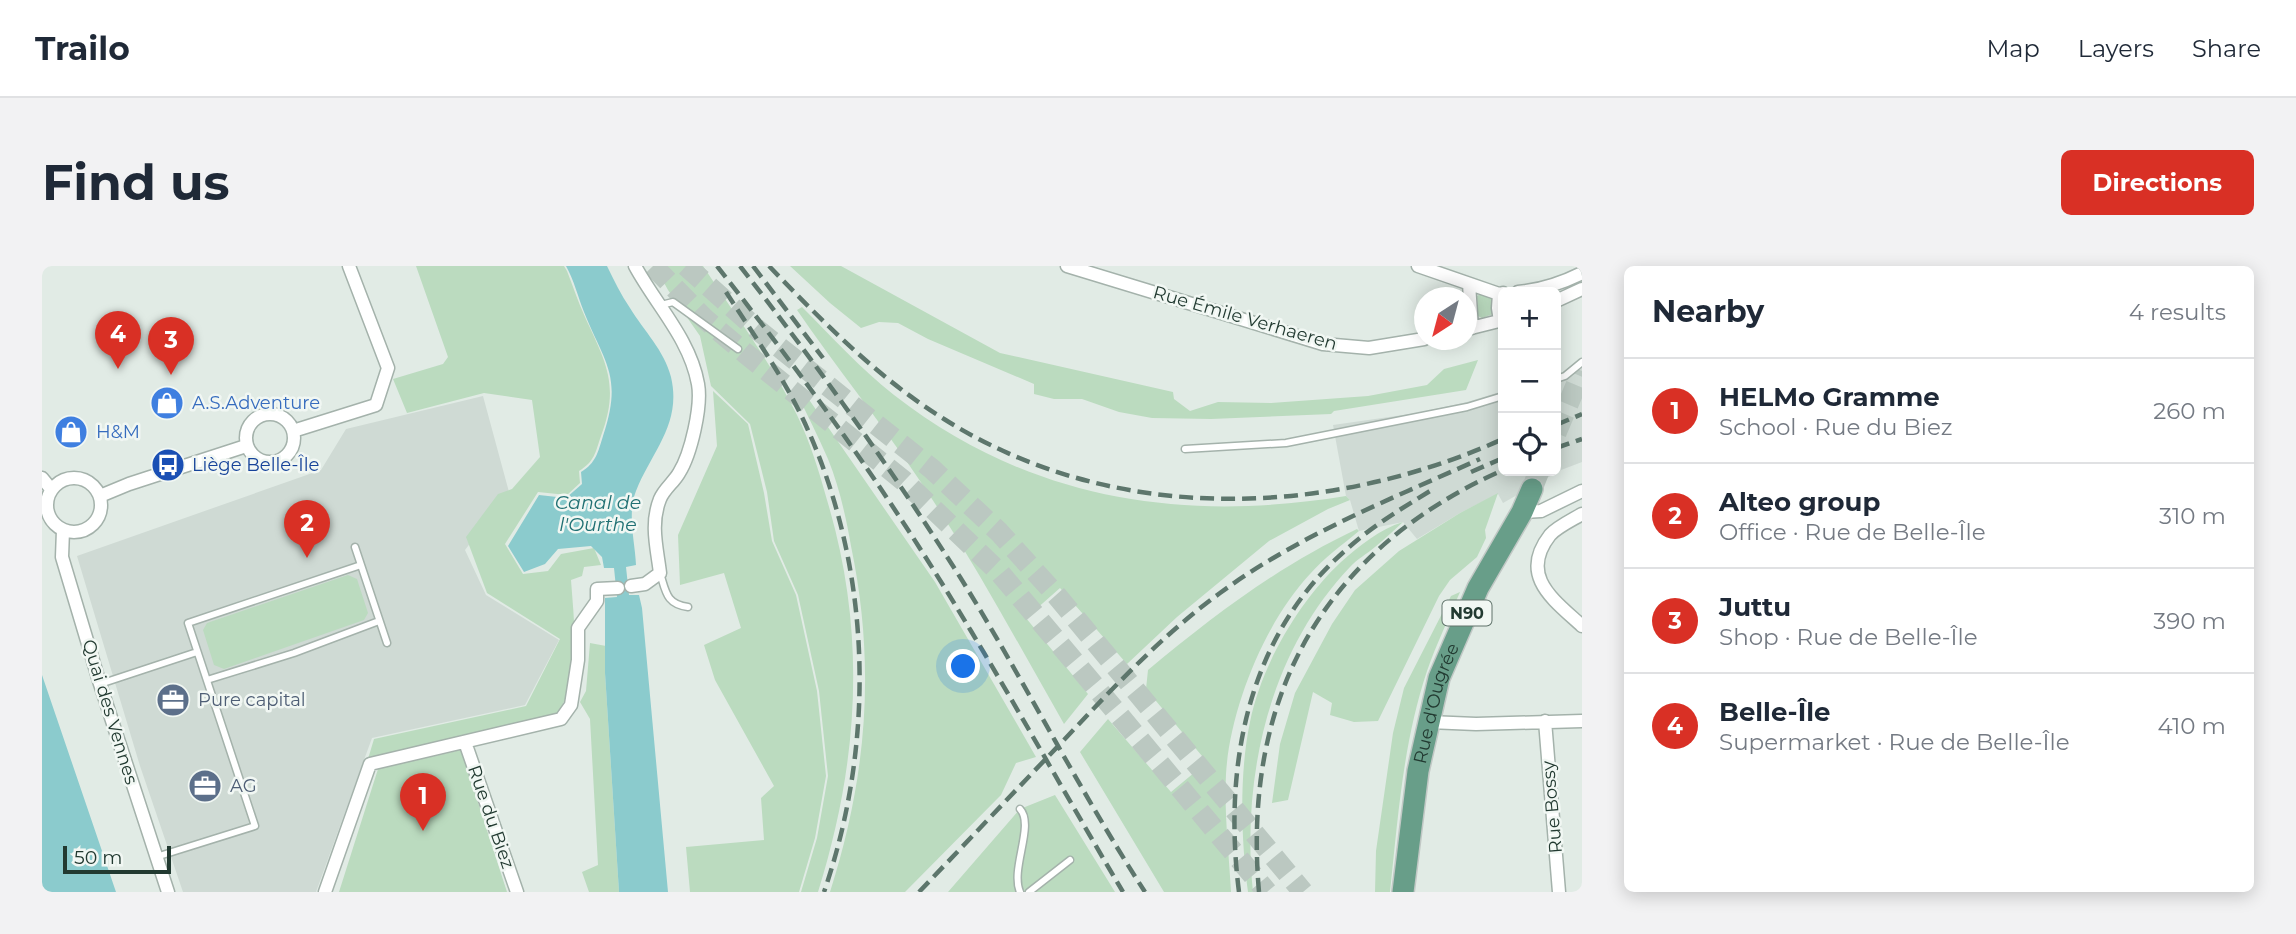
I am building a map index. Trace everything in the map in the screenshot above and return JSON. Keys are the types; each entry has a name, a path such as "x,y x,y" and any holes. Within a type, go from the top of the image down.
{"main road":[{"name":"Rue d'Ougrée","path":"1403,892 1418,771 1440,678 1478,588 1522,512 1532,489"}],"street":[{"path":"293,431 376,405 388,368 349,266"},
{"path":"631,586 645,584 660,573 654,522 661,497 679,473 688,455 696,419 699,387 684,343 635,266"},
{"name":"Rue Émile Verhaeren","path":"1067,266 1323,344 1369,348 1414,341"},
{"path":"1418,266 1498,293"},
{"path":"1546,287 1582,273"},
{"path":"1561,299 1582,289"},
{"path":"1561,301 1582,300"},
{"path":"1477,326 1498,322"},
{"path":"272,414 285,420 293,431 292,448 279,462 261,462 246,446 246,430 259,416 272,414"},
{"path":"100,496 246,446"},
{"path":"76,477 91,484 100,496 100,513 95,523 84,530 63,530 45,517 51,489 61,480 76,477"},
{"path":"42,478 51,489"},
{"path":"1522,512 1541,512 1582,491"},
{"path":"1582,514 1551,534 1537,565 1543,589 1582,626"},
{"name":"Quai des Vennes","path":"63,530 62,557 168,892"},
{"path":"325,892 370,764 561,719 571,705 578,660 578,628 597,601 597,589 618,588"},
{"name":"Rue Bossy","path":"1545,721 1559,892"},
{"path":"1429,722 1476,724 1582,721"},
{"name":"Rue du Biez","path":"465,742 517,892"}],"lane":[{"path":"659,305 673,302 738,349"},
{"path":"1561,377 1582,362"},
{"path":"1185,449 1286,443 1467,407 1498,398"},
{"path":"355,547 387,643"},
{"path":"156,858 255,826 188,623 361,565"},
{"path":"660,573 668,598 677,605 688,607"},
{"path":"207,680 294,653 379,621"},
{"path":"100,684 197,652"},
{"path":"1020,810 1024,814 1025,823 1016,878 1020,892"},
{"path":"1029,892 1070,860"}],"shaded area":[{"path":"1582,367 1582,462 1561,470 1561,413 1561,374"},
{"path":"1498,393 1498,476 1550,476 1503,503 1498,494 1417,539 1403,522 1359,531 1350,500 1346,496 1333,425 1417,413"},
{"path":"483,396 509,492 465,550 486,595 559,640 525,705 372,738 316,892 183,892 140,766 77,556 321,470 346,429"}],"green space":[{"path":"416,266 564,266 608,375 610,388 607,418 594,456 579,471 580,483 567,495 538,492 505,544 523,574 548,571 561,554 594,548 601,565 584,567 582,576 571,580 573,667 565,700 557,715 368,759 374,739 526,706 560,639 487,593 466,537 498,494 512,489 540,457 532,400 484,393 407,413 393,379 443,364 448,357"},
{"path":"655,266 703,266 787,395 810,446 827,500 840,550 848,599 853,648 853,697 842,794 818,892 801,892 817,838 828,776 819,691 798,595 774,541 767,492 750,424 711,386 700,336"},
{"path":"790,266 841,266 1000,353 1173,392 1174,399 1190,411 1218,402 1271,403 1368,396 1427,385 1444,369 1478,360 1466,390 1334,411 1331,414 1211,419 1152,418 1119,412 1082,399 1054,399 1034,394 1034,384 928,339 898,323 879,322 861,328"},
{"path":"1482,293 1494,298 1493,314 1482,318 1478,316 1477,296"},
{"path":"802,307 882,385 945,431 998,459 1053,480 1109,495 1166,504 1285,504 1346,496 1350,500 1269,541 1177,617 1127,664 1060,588 1026,618 1088,694 1064,724 957,538 903,457 797,310"},
{"path":"801,388 935,582 1036,757 1016,763 1001,795 905,892 830,892 843,849 859,763 864,720 863,634 859,591 842,502 828,459 796,392"},
{"path":"713,391 748,424 772,541 796,595 817,691 826,776 815,838 799,892 690,892 686,847 764,840 761,798 774,786 715,680 704,645 741,628 724,573 680,585 678,535 717,446"},
{"path":"1498,493 1485,530 1486,538 1477,557 1450,580 1439,596 1378,721 1354,722 1330,715 1332,703 1313,692 1288,800 1272,803 1280,744 1295,693 1332,624 1355,590 1399,551"},
{"path":"1403,522 1353,564 1322,601 1299,638 1281,677 1257,761 1250,849 1253,892 1248,892 1243,829 1244,763 1250,722 1263,679 1284,636 1325,578 1370,539"},
{"path":"1357,529 1359,531 1310,574 1278,616 1242,694 1234,722 1226,774 1231,892 1164,892 1080,752 1108,719 1171,792 1207,762 1146,689 1148,670 1248,593 1300,559"},
{"path":"348,575 357,579 368,613 364,620 224,669 214,665 203,630 207,623"},
{"path":"1460,592 1427,671 1412,725 1402,780 1390,892 1375,892 1376,851 1393,733 1404,688 1451,596"},
{"path":"590,643 606,646 605,673 619,892 589,892 582,872 598,865 590,719 580,702 586,691"},
{"path":"461,750 507,892 339,892 378,769"},
{"path":"1055,795 1115,892 948,892 1020,809"}],"water":[{"name":"Canal de l'Ourthe","path":"566,266 607,266 627,303 659,349 671,377 673,394 669,423 633,500 636,565 626,567 629,595 639,595 642,608 668,892 619,892 605,673 605,598 617,597 614,568 604,568 602,557 591,546 558,549 545,564 524,572 508,546 539,495 566,498 582,484 581,472 596,457 609,416 609,371"},
{"path":"42,675 116,892 42,892"}],"tunnel":[{"path":"653,266 705,319 904,481 1000,573 1267,892"},
{"path":"686,266 759,331 932,469 999,532 1057,596 1303,892"},
{"path":"1561,421 1582,371"},
{"path":"1532,489 1537,476"}],"railway":[{"path":"717,266 818,399 912,536 1123,892"},
{"path":"740,266 854,419 960,577 1145,892"},
{"path":"753,266 823,358"},
{"path":"769,266 852,348 920,403 1009,454 1077,478 1148,493 1220,499 1292,496 1364,485 1435,465 1498,441"},
{"path":"726,292 775,368 801,415 825,472 842,530 853,590 859,651 859,712 853,773 841,833 824,892"},
{"path":"1561,423 1582,414"},
{"path":"1561,446 1582,439"},
{"path":"919,892 1118,683 1157,645 1220,593 1281,553 1379,504 1480,459"},
{"path":"1471,472 1498,460"},
{"path":"1259,892 1257,821 1265,755 1281,694 1307,638 1342,587 1387,542 1440,503 1498,473"},
{"path":"1239,892 1235,798 1240,751 1249,706 1265,662 1286,621 1313,583 1366,533 1430,491"}],"place":[{"name":"Belle-Île","path":"118,369"},
{"name":"Juttu","path":"171,375"},
{"name":"A.S.Adventure","path":"167,403"},
{"name":"H&M","path":"71,432"},
{"name":"Liège Belle-Île","path":"168,465"},
{"name":"Alteo group","path":"307,558"},
{"name":"Pure capital","path":"173,700"},
{"name":"AG","path":"205,786"},
{"name":"HELMo Gramme","path":"423,831"}]}
